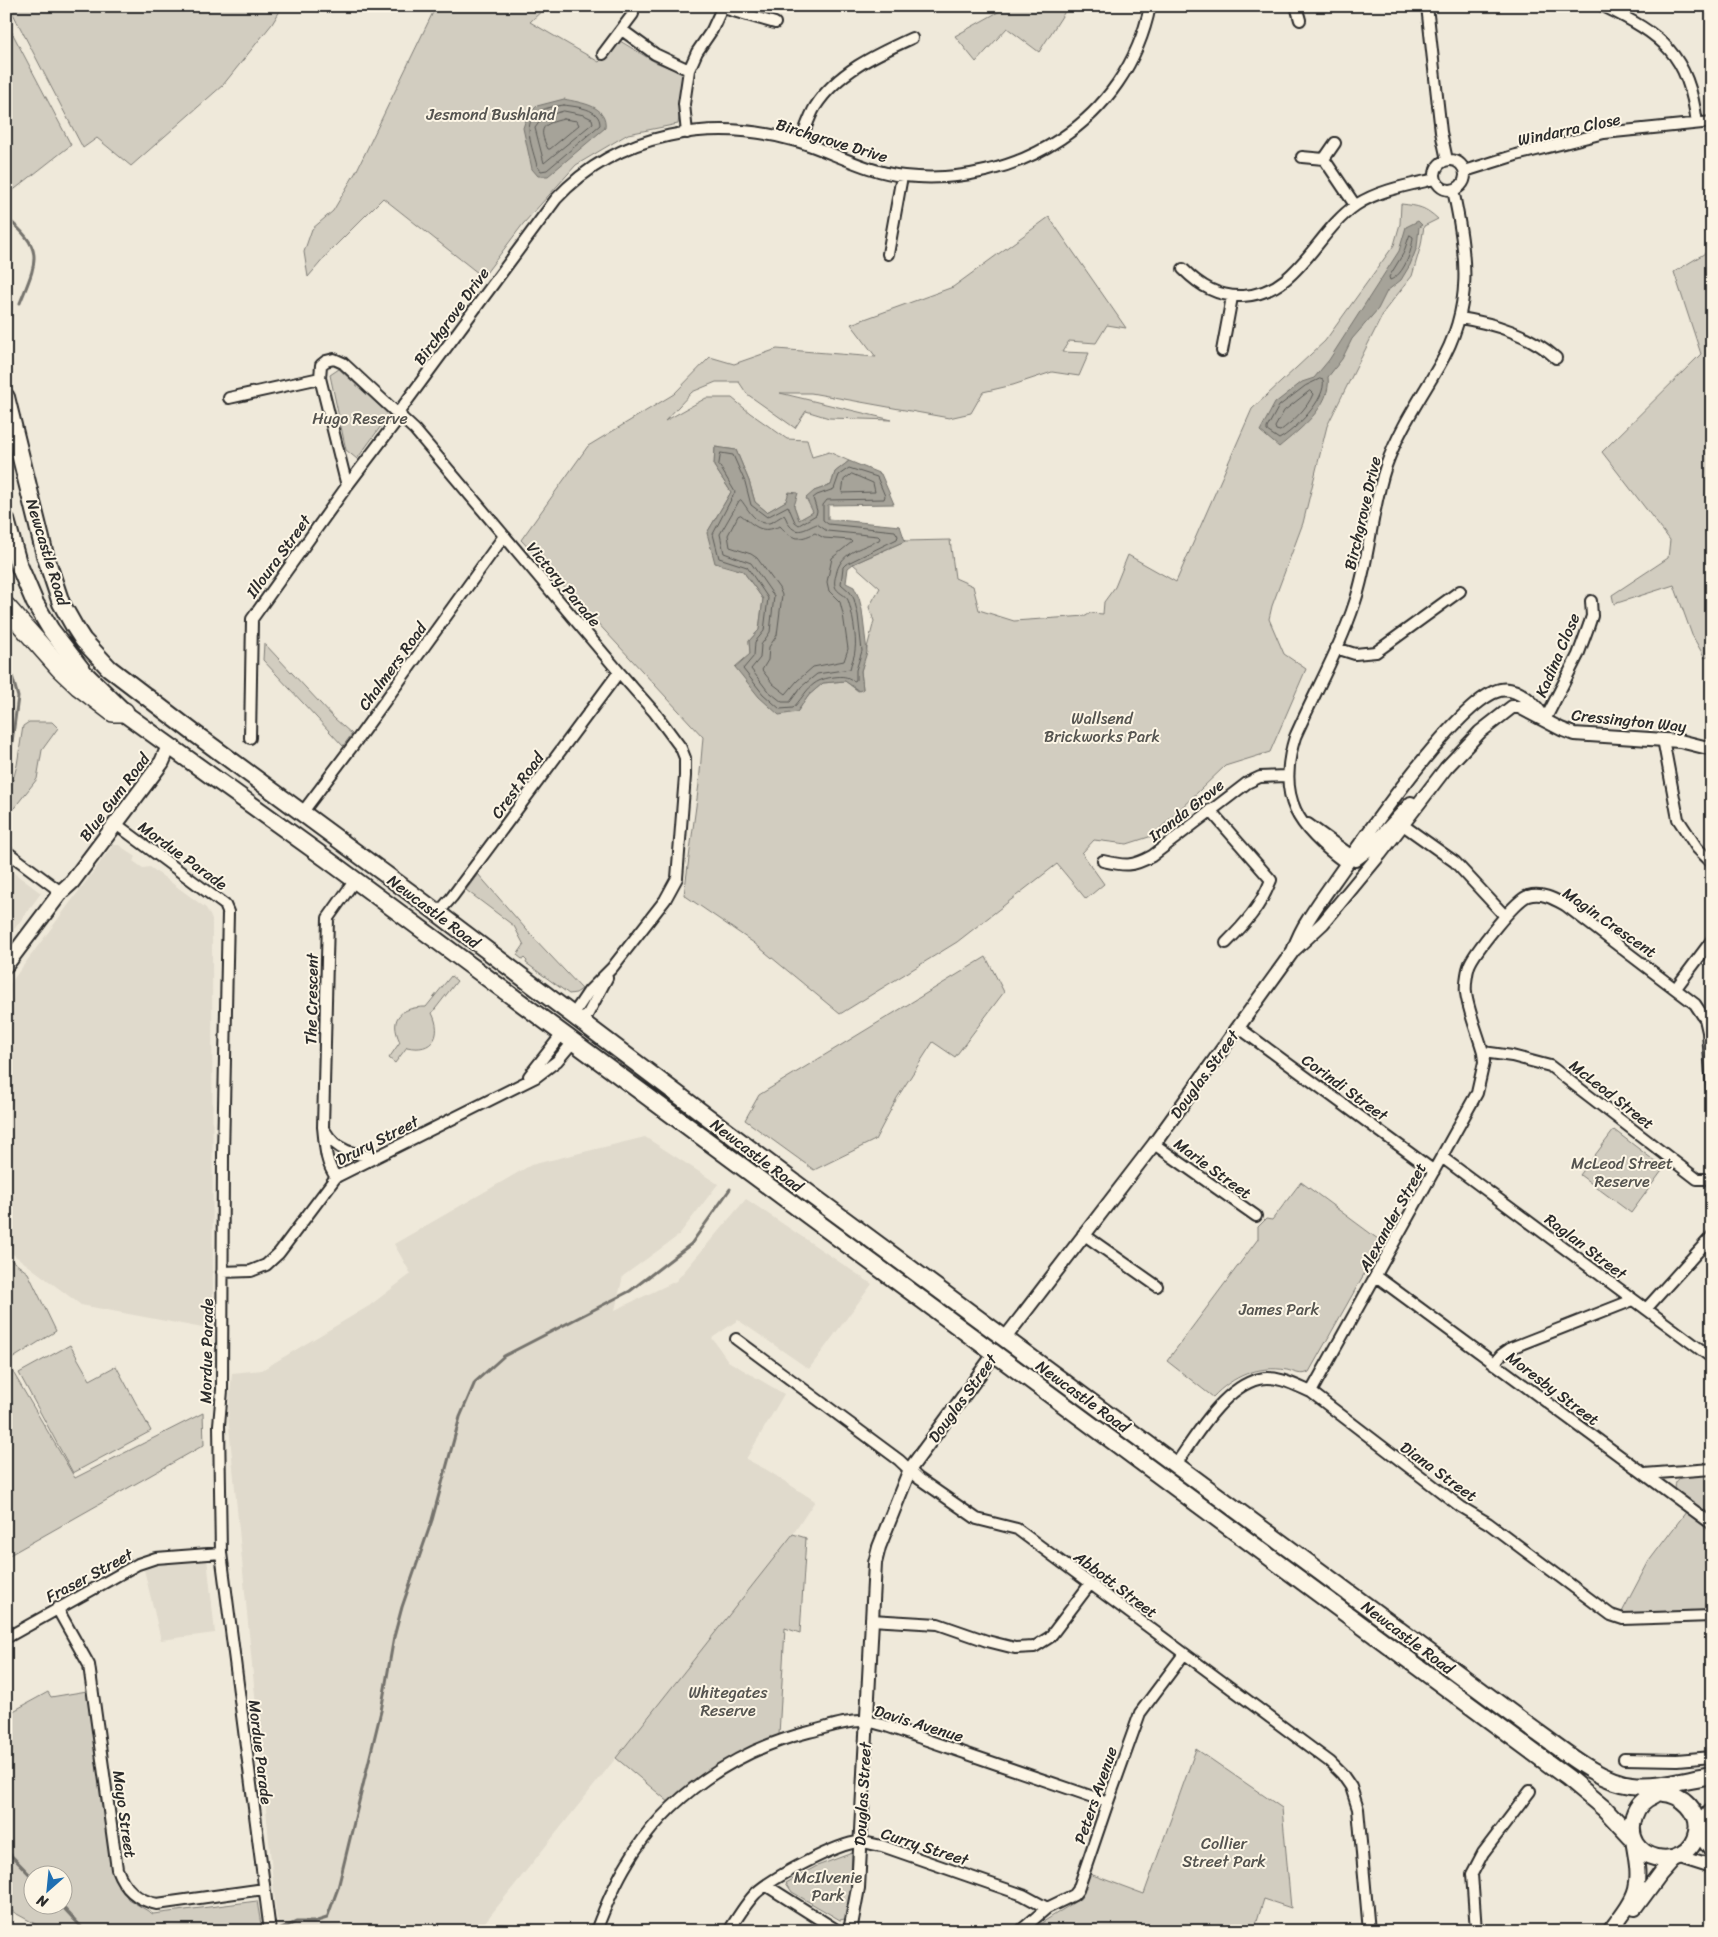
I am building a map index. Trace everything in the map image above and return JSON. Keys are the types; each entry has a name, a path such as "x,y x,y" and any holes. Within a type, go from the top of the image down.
{"highway":[{"name":"Newcastle Road","path":"6,397 45,555 61,603 91,650 109,668 184,726 438,913 1462,1678 1598,1774 1624,1784 1658,1791"},
{"name":"Newcastle Road","path":"6,520 18,563 43,619 74,662 124,712 355,880 1568,1778 1604,1808 1632,1839"},
{"path":"6,607 60,668 79,686 113,712 124,712"},
{"path":"169,746 184,726"},
{"path":"567,1038 578,1019"},
{"name":"Douglas Street","path":"995,1353 1005,1338"},
{"path":"1712,1775 1658,1791 1644,1800 1633,1818 1632,1839 1640,1850 1650,1856 1662,1859 1676,1857 1689,1847 1697,1831 1712,1812"},
{"path":"1658,1791 1712,1779"},
{"path":"1658,1791 1676,1796 1690,1806 1696,1820 1697,1831"}],"main road":[{"name":"Blue Gum Road","path":"6,965 61,892 72,882 116,824 162,762 169,746"},
{"name":"Blue Gum Road","path":"61,892 66,877 155,755 169,746"},
{"path":"1610,1931 1629,1905 1638,1886 1638,1870 1632,1839"},
{"path":"1618,1931 1660,1874 1676,1857"}],"street":[{"name":"Birchgrove Drive","path":"400,414 546,211 567,188 601,161 649,140 687,133 719,131 757,134 800,142 872,170 902,176 936,178 986,172 1018,162 1070,133 1106,99 1137,50 1150,6"},
{"path":"1296,6 1300,20"},
{"path":"1427,6 1440,123 1447,160"},
{"path":"1603,6 1642,25 1675,56 1690,86 1697,123"},
{"path":"687,133 684,104 688,70 697,52 712,30 723,7 775,23"},
{"path":"603,54 633,14"},
{"path":"622,30 655,54 688,70"},
{"path":"800,142 815,107 839,79 888,49 912,38"},
{"name":"Windarra Close","path":"1465,171 1500,160 1604,134 1712,122"},
{"path":"1324,159 1335,143"},
{"path":"1302,157 1324,159"},
{"path":"1324,159 1355,205"},
{"path":"1447,160 1461,163 1465,171 1464,182 1458,189 1444,189 1435,179 1438,165 1447,160"},
{"path":"888,254 902,176"},
{"path":"1183,269 1196,282 1219,294 1232,297 1251,296 1268,291 1289,278 1333,225 1355,205 1376,194 1435,179"},
{"name":"Birchgrove Drive","path":"1350,861 1299,814 1289,792 1287,776 1290,753 1294,736 1350,617 1361,583 1386,468 1402,428 1447,351 1460,318 1465,292 1465,258 1462,228 1453,190"},
{"path":"1222,351 1232,297"},
{"path":"1460,318 1490,325 1534,342 1556,358"},
{"name":"Victory Parade","path":"320,378 320,369 324,363 334,359 339,361 400,414 674,737 685,758 678,878 665,900 612,968 578,1019"},
{"path":"228,398 320,378 347,486"},
{"name":"Illoura Street","path":"250,738 252,619 400,414"},
{"name":"Chalmers Road","path":"302,813 504,536"},
{"path":"1336,648 1354,654 1376,652 1460,591"},
{"name":"Kadina Close","path":"1545,720 1583,640 1592,616 1591,601"},
{"name":"Crest Road","path":"438,913 452,897 619,672"},
{"name":"Douglas Street","path":"1005,1338 1154,1144 1293,951 1308,920 1429,753 1483,699 1500,690 1513,691 1534,705 1545,720"},
{"name":"Douglas Street","path":"1293,951 1323,923 1403,825 1446,768 1480,732 1512,707 1519,707 1545,720"},
{"name":"Cressington Way","path":"1545,720 1561,730 1574,734 1663,739 1688,742 1712,749"},
{"path":"1663,739 1678,819 1697,848 1712,863"},
{"path":"1323,923 1330,904 1348,875 1350,861 1362,855 1408,805 1446,768"},
{"name":"Iranda Grove","path":"1103,862 1122,866 1139,863 1152,856 1247,783 1260,777 1287,776"},
{"path":"1210,810 1271,880 1265,895 1247,923 1226,943"},
{"name":"Mordue Parade","path":"116,824 225,905 228,912 222,1390 219,1433 221,1553 269,1927"},
{"path":"1403,825 1455,862 1505,916"},
{"path":"6,851 61,892"},
{"name":"The Crescent","path":"336,1177 331,1171 326,1156 323,1127 328,918 355,880"},
{"name":"Magin Crescent","path":"1483,1052 1465,992 1469,965 1505,916 1518,902 1527,896 1551,897 1565,905 1695,1004 1705,1019 1710,1050 1712,1091"},
{"path":"1676,988 1712,940"},
{"name":"Corindi Street","path":"1238,1027 1434,1171"},
{"name":"Drury Street","path":"222,1272 251,1271 266,1265 279,1253 336,1177 519,1085 567,1038"},
{"name":"Alexander Street","path":"1311,1392 1477,1094 1484,1062 1483,1052"},
{"name":"McLeod Street","path":"1483,1052 1512,1056 1550,1066 1698,1179 1712,1179"},
{"path":"323,1127 329,1138 347,1152 377,1157"},
{"name":"Marie Street","path":"1154,1144 1256,1216"},
{"name":"Raglan Street","path":"1443,1158 1712,1358"},
{"path":"1083,1234 1157,1286"},
{"path":"1646,1309 1712,1236"},
{"name":"Moresby Street","path":"1376,1276 1712,1524"},
{"path":"1494,1364 1511,1348 1633,1300"},
{"name":"Abbott Street","path":"736,1339 910,1469 918,1478 977,1519 1017,1529 1330,1762 1351,1787 1358,1809 1370,1931"},
{"name":"Douglas Street","path":"850,1931 858,1888 871,1620 875,1563 879,1547 910,1469 995,1353"},
{"name":"Diana Street","path":"1176,1464 1224,1400 1237,1389 1259,1379 1284,1380 1311,1392 1461,1507 1488,1523 1611,1615 1623,1619 1712,1616"},
{"path":"1644,1474 1712,1469"},
{"name":"Fraser Street","path":"6,1638 138,1564 156,1558 221,1553"},
{"path":"871,1620 938,1624 987,1641 1015,1648 1034,1647 1050,1637 1090,1584"},
{"name":"Mayo Street","path":"57,1608 90,1665 117,1869 121,1880 128,1889 146,1902 157,1904 264,1889"},
{"name":"Peters Avenue","path":"1020,1931 1047,1908 1074,1895 1078,1890 1140,1713 1184,1654"},
{"name":"Davis Avenue","path":"596,1931 608,1898 628,1862 643,1839 664,1814 692,1788 719,1770 751,1753 791,1736 866,1721 883,1725 1108,1802"},
{"path":"1624,1759 1676,1760 1712,1757"},
{"path":"1476,1931 1472,1874 1483,1853 1530,1791"},
{"path":"1697,1831 1712,1853"},
{"name":"Curry Street","path":"729,1931 756,1893 814,1858 860,1842 882,1846 1023,1895 1047,1908"},
{"path":"1676,1857 1712,1867"},
{"path":"767,1886 838,1931"}],"shaded area":[{"path":"113,845 119,845 136,857 133,861 143,868 150,867 206,908 212,919 213,1330 81,1305 6,1249 6,989"},
{"path":"6,867 41,893 7,939 6,938"},
{"path":"645,1137 718,1184 678,1236 623,1276 615,1310 676,1281 746,1199 872,1284 809,1369 738,1320 712,1338 728,1361 784,1394 746,1459 767,1470 815,1501 785,1546 478,1931 280,1931 276,1913 228,1416 232,1373 262,1370 369,1306 411,1274 394,1244 531,1165"},
{"path":"207,1558 215,1633 161,1640 142,1561"}],"green space":[{"path":"9,6 283,6 272,24 223,85 131,166 97,138 83,148"},
{"name":"Jesmond Bushland","path":"436,6 547,6 530,22 599,62 620,41 655,62 685,74 678,124 628,134 576,165 523,224 483,277 383,198 331,250 308,277 304,252 312,229 333,211 357,170"},
{"path":"1009,6 1066,6 1064,13 1039,52 1007,28 976,62 955,36"},
{"path":"6,21 71,145 6,196"},
{"name":"Wallsend Brickworks Park","path":"1401,204 1421,208 1438,219 1424,226 1421,245 1412,276 1385,310 1327,426 1303,523 1272,606 1269,619 1284,654 1306,669 1270,752 1225,766 1152,836 1127,844 1094,840 1082,853 1104,884 1086,899 1057,864 957,942 840,1014 754,943 684,895 699,784 703,737 521,540 588,446 674,394 710,357 734,364 777,349 876,357 851,324 953,287 1049,217 1126,328 1107,325 1096,343 1069,341 1062,352 1089,353 1079,376 1052,372 1013,385 983,392 971,413 949,418 811,393 780,393 892,420 829,418 806,411 795,428 747,394 739,382 716,382 692,392 665,421 706,398 732,398 787,439 807,440 812,457 829,452 849,461 835,472 831,485 814,491 813,513 799,520 794,506 786,501 767,512 755,502 749,481 736,450 715,447 714,466 731,492 707,533 743,571 763,599 759,630 749,641 750,654 797,712 809,695 823,683 845,681 858,691 863,689 861,671 874,621 869,607 880,588 853,564 905,541 950,540 955,578 973,586 979,610 1014,621 1086,616 1090,613 1103,614 1104,602 1115,587 1128,555 1176,582 1252,409 1325,341 1394,245 1400,224"},
{"path":"1712,249 1712,655 1705,658 1692,635 1674,585 1614,604 1612,595 1668,558 1670,540 1602,452 1701,354 1674,272"},
{"name":"Hugo Reserve","path":"339,369 389,415 357,459 346,450 330,375"},
{"path":"264,643 334,718 352,734 343,746 263,660"},
{"path":"29,722 52,722 58,728 42,750 37,779 7,817 6,806 17,765 23,726"},
{"path":"478,874 532,936 582,989 576,993 569,994 526,963 527,961 524,958 522,959 517,955 524,945 514,926 466,890"},
{"path":"986,957 1004,992 955,1057 933,1042 897,1098 875,1140 814,1170 745,1120 759,1095"},
{"path":"451,976 457,981 432,1013 436,1028 436,1035 433,1040 429,1045 423,1047 407,1047 395,1063 389,1058 400,1042 396,1026 400,1015 410,1009 426,1007"},
{"name":"McLeod Street Reserve","path":"1614,1130 1664,1168 1631,1213 1580,1175"},
{"name":"James Park","path":"1301,1182 1382,1242 1309,1372 1301,1374 1276,1369 1256,1371 1229,1383 1213,1397 1167,1361 1258,1239 1258,1227 1266,1219 1272,1220"},
{"path":"6,1256 28,1273 56,1331 7,1362 75,1478 203,1413 204,1445 6,1557"},
{"path":"70,1345 90,1380 116,1366 151,1431 73,1473 19,1373"},
{"path":"1700,1474 1712,1475 1712,1517 1676,1491 1675,1485 1677,1480 1682,1477"},
{"path":"1686,1512 1712,1530 1712,1611 1621,1614 1649,1561"},
{"name":"Whitegates Reserve","path":"793,1534 806,1538 800,1633 785,1628 779,1735 731,1758 695,1780 670,1803 616,1758"},
{"path":"87,1691 112,1868 128,1899 153,1914 257,1901 262,1931 48,1931 6,1908 6,1715 48,1692 51,1697"},
{"name":"Collier Street Park","path":"1196,1749 1282,1808 1291,1908 1264,1899 1254,1931 1034,1931 1032,1929 1081,1898 1090,1874 1144,1894"},
{"name":"McIlvenie Park","path":"852,1853 849,1918 840,1920 792,1892 786,1883 817,1866"}],"water":[{"path":"564,99 592,106 598,110 605,120 605,128 548,176 538,176 532,169 523,128 527,116 537,106"},
{"path":"1418,221 1422,225 1419,227 1417,247 1410,265 1401,280 1387,291 1378,309 1352,339 1342,359 1328,377 1328,388 1320,407 1304,425 1279,447 1260,431 1275,403 1302,382 1314,378 1329,360 1399,251 1406,227"},
{"path":"715,447 736,450 749,481 755,502 767,512 786,501 789,492 798,493 794,506 799,520 813,512 806,498 814,491 831,485 835,472 849,461 881,474 894,504 828,505 828,519 900,526 905,541 848,568 846,583 854,587 862,610 867,652 861,671 863,689 859,691 845,681 823,683 809,695 797,712 779,715 759,697 735,667 750,654 749,641 759,630 763,599 743,571 715,563 707,533 731,492 714,466"}],"waterway":[{"path":"6,218 27,238 34,257 30,277 20,303"},
{"path":"6,655 18,697 6,787"},
{"path":"277,1931 296,1922 314,1922 327,1918 338,1888 381,1711 394,1637 402,1607 432,1520 460,1417 475,1382 504,1356 630,1291 691,1244 730,1189"},
{"path":"6,1850 22,1867"},
{"path":"69,1914 85,1931"}]}
